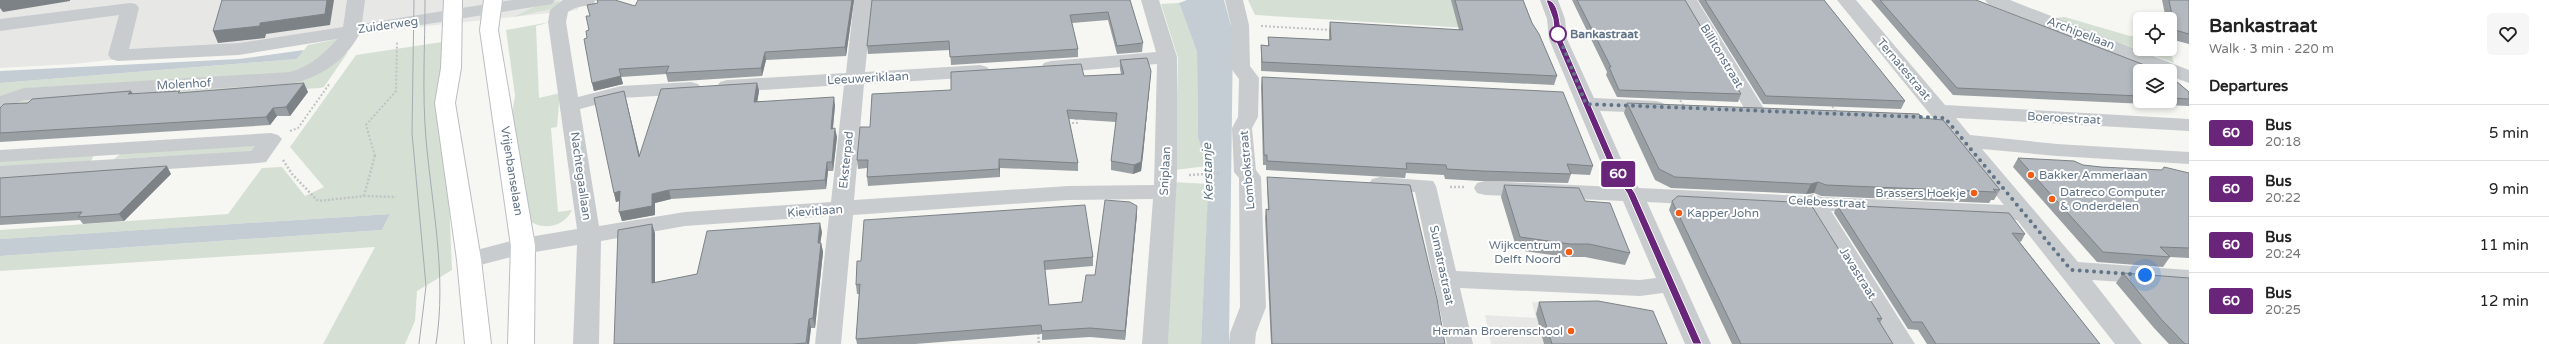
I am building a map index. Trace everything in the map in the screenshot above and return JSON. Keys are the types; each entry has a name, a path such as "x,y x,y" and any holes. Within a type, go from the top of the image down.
{"main road":[{"name":"Vrijenbanselaan","path":"495,3 489,34 497,71 523,246 521,344"},
{"path":"453,7 450,68 445,103 449,140 469,260 478,344"}],"street":[{"name":"Zuiderweg","path":"356,0 352,31 453,7 495,3 553,5 569,4 587,0"},
{"name":"Eksterpad","path":"828,344 840,209 863,0"},
{"name":"Sniplaan","path":"1150,0 1167,57 1164,192 1155,344"},
{"name":"Lombokstraat","path":"1234,0 1240,28 1240,67 1257,79 1248,117 1242,128 1245,172 1250,177 1253,307 1243,333 1242,344"},
{"path":"1549,0 1556,19 1558,39 1576,97 1615,170 1631,193 1698,344"},
{"name":"Billitonstraat","path":"1688,0 1756,112"},
{"name":"Ternatestraat","path":"1846,0 1935,115 1964,141 2071,270 2129,344"},
{"name":"Archipellaan","path":"1994,0 2189,76"},
{"name":"Nachtegaallaan","path":"553,5 571,105 589,234 586,344"},
{"path":"0,25 130,8 118,55 239,49 352,31"},
{"name":"Molenhof","path":"0,104 12,97 24,94 291,78 311,72 324,64 352,31"},
{"path":"1035,68 1167,57"},
{"name":"Leeuweriklaan","path":"571,105 621,92 995,70"},
{"path":"1576,97 1681,102"},
{"path":"1732,111 1756,112 1777,110"},
{"name":"Boeroestraat","path":"1935,115 2189,125"},
{"path":"0,156 272,139"},
{"path":"0,173 258,157 272,139"},
{"path":"1964,141 2057,150 2189,158"},
{"path":"94,167 110,149"},
{"path":"1250,177 1272,178"},
{"path":"1359,182 1425,186"},
{"name":"Sumatrastraat","path":"1425,186 1460,344"},
{"path":"1485,188 1631,193"},
{"name":"Kievitlaan","path":"469,260 523,246 684,219 1075,192 1164,192"},
{"name":"Celebesstraat","path":"1631,193 1813,201 2024,213"},
{"name":"Javastraat","path":"1813,201 1902,344"},
{"path":"2071,270 2189,278"},
{"path":"1446,279 1640,288 1671,284"}],"path":[{"path":"1240,28 1335,30"},
{"path":"364,196 376,153 366,125 396,91 397,41"},
{"path":"272,139 298,128 334,78"},
{"path":"1827,100 1837,113"},
{"path":"1064,124 1077,123 1076,116"},
{"path":"258,157 280,156 292,174 318,201 364,196 396,197"},
{"path":"1196,174 1224,173"},
{"path":"1425,186 1485,188"},
{"path":"1037,328 1039,344"}],"shaded area":[{"path":"0,0 582,0 577,10 73,64 0,68"},
{"path":"1187,0 1224,0 1233,33 1229,344 1201,344 1209,172 1198,138 1197,52 1179,3"},
{"path":"1248,0 1457,0 1467,28 1255,15"},
{"path":"559,1 560,5 551,9 514,17 536,6"},
{"path":"1179,3 1197,52 1198,138 1207,166 1175,170 1178,58 1161,4"},
{"path":"2065,17 2133,36 2133,48 2053,18"},
{"path":"550,22 536,26 539,98 560,93 557,127 551,128 558,212 572,210 569,216 559,223 542,226 531,222 510,129 515,95 506,30"},
{"path":"337,39 311,66 286,74 30,88 0,96 0,83 297,59 308,45"},
{"path":"442,42 452,270 417,291 415,321 405,344 323,344 375,247 0,271 0,256 382,230 390,214 0,239 0,230 228,214 262,168 282,167 305,196 324,187 290,147 356,55"},
{"path":"304,50 297,59 0,83 0,71 239,59"},
{"path":"348,52 324,87 320,88 10,107 19,99 292,82"},
{"path":"2155,56 2172,56 2174,63"},
{"path":"252,144 256,147 249,152 114,159 122,153"},
{"path":"94,155 91,161 0,170 0,160"},
{"path":"1172,182 1209,184 1201,344 1168,344"},
{"path":"390,214 382,230 0,256 0,239"},
{"name":"Herman Broerenschool","path":"1532,302 1644,309 1657,344 1491,344 1485,315 1536,318"}],"building":[{"path":"222,0 327,0 325,14 260,23 260,26 213,31"},
{"path":"597,0 615,0 635,6 638,0 852,0 845,47 765,52 761,68 666,73 669,66 619,69 621,76 592,83 584,39 587,38 586,31 589,30 586,16 590,16 587,5 598,3"},
{"path":"872,0 1130,0 1143,43 1117,46 1108,12 1070,15 1078,49 950,57 949,41 867,46"},
{"path":"1455,0 1523,0 1557,76 1262,62 1261,45 1269,46 1268,37 1331,40 1330,22 1463,30"},
{"path":"1577,0 1685,0 1741,94 1619,90 1609,67 1611,67"},
{"path":"1705,0 1824,0 1905,101 1766,96"},
{"path":"1880,0 1976,0 2142,64 2133,64 2133,96 1957,88"},
{"path":"2169,0 2189,0 2189,34 2177,31 2177,12 2171,12"},
{"path":"1147,58 1151,71 1143,146 1141,162 1134,165 1111,161 1117,113 1067,110 1078,163 999,159 999,169 867,177 868,160 857,160 860,127 870,127 872,94 951,90 951,72 1081,64 1084,76 1124,74 1120,60"},
{"path":"1262,77 1563,92 1593,166 1567,164 1571,174 1447,169 1446,165 1406,163 1407,169 1267,161 1267,155 1264,155"},
{"path":"2177,82 2189,92 2189,99 2177,98"},
{"path":"304,83 286,107 273,108 266,117 0,133 0,108 4,104 28,103 32,99 131,91 128,94 180,91 178,93"},
{"path":"757,83 754,102 834,97 831,129 835,128 832,162 827,162 825,180 669,190 652,194 652,206 619,212 620,191 614,193 594,98 624,91 639,157 661,89"},
{"path":"1627,103 1919,114 1922,118 1943,120 2000,190 1993,189 1996,192 1826,185 1818,182 1811,184 1675,177 1659,169"},
{"path":"2018,158 2074,161 2083,165 2101,167 2162,170 2164,167 2189,173 2189,248 2160,247 2170,257 2103,252"},
{"path":"167,166 119,214 78,217 82,212 0,217 0,178"},
{"path":"1267,177 1410,185 1437,299 1445,344 1272,344 1266,209 1269,210"},
{"path":"1504,185 1579,188 1585,201 1610,203 1630,253 1589,244 1570,244 1520,237"},
{"path":"1678,196 1810,203 1882,319 1877,318 1893,344 1741,344 1672,201"},
{"path":"1105,200 1130,202 1137,206 1125,331 1090,328 1042,331 1041,325 856,339 860,284 856,285 857,261 861,261 864,220 1085,205 1093,257 1044,261 1049,305 1082,302 1086,275 1095,275"},
{"path":"1837,205 2009,213 2025,234 2012,233 2100,344 1936,344 1922,322 1912,322"},
{"path":"820,223 818,243 821,243 813,318 809,319 806,343 614,344 618,230 652,224 652,283 697,274 707,231"},
{"path":"2123,273 2189,278 2189,344 2185,344 2161,319"},
{"name":"Herman Broerenschool","path":"1598,301 1653,311 1667,344 1552,344 1539,302"}],"tram line":[{"path":"414,0 412,133 426,286 419,344"},
{"path":"425,0 425,122 437,242 440,293 436,344"}],"bus line":[{"name":"60","path":"1549,0 1556,19 1558,39 1615,170 1631,193 1698,344"}],"place":[{"name":"Bankastraat","path":"1558,34"},
{"name":"Bakker Ammerlaan","path":"2031,175"},
{"name":"Brassers Hoekje","path":"1974,193"},
{"name":"Datreco Computer & Onderdelen","path":"2052,199"},
{"name":"Kapper John","path":"1679,213"},
{"name":"Wijkcentrum Delft Noord","path":"1569,252"},
{"name":"Herman Broerenschool","path":"1571,331"}],"route":[{"path":"1558,34 1558,39 1586,104 1756,112 1777,110 1945,118 2071,270 2145,275"}],"water label":[{"name":"Kerstanje","path":"1208,172"}]}
